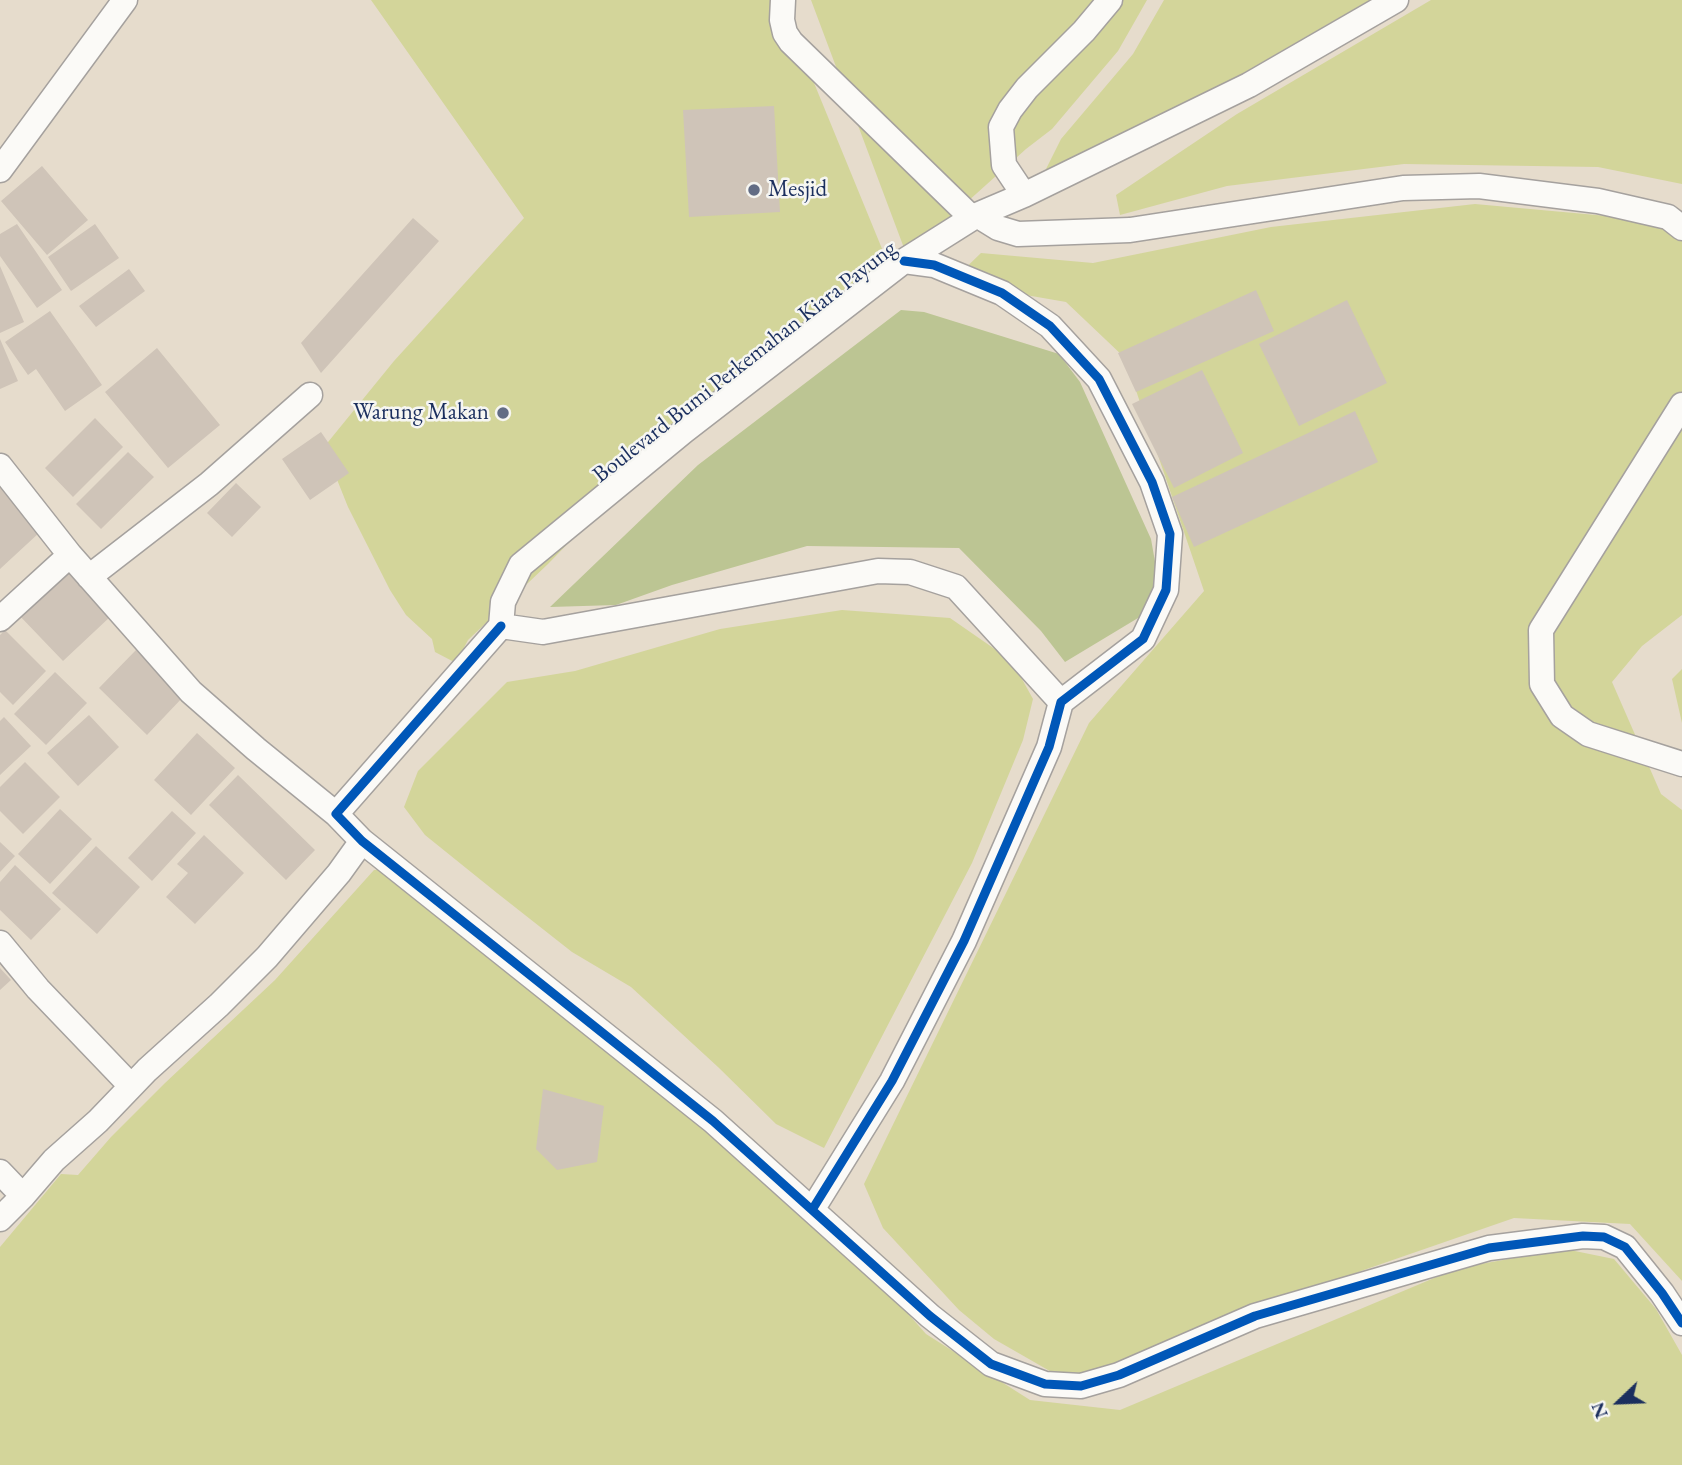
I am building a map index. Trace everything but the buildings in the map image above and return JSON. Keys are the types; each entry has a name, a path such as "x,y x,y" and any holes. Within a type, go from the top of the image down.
{"street":[{"path":"0,170 125,0"},
{"path":"783,0 782,20 785,33 791,42 975,216 998,228 1018,234 1130,230 1403,188 1479,186 1598,201 1668,217 1682,228"},
{"path":"1024,195 1004,165 1001,127 1027,88 1084,31 1110,0"},
{"name":"Boulevard Bumi Perkemahan Kiara Payung","path":"501,626 503,602 521,565 684,431 904,261 975,216 1024,195 1249,85 1396,0"},
{"path":"812,1210 892,1081 964,941 1049,747 1061,702 1143,639 1166,590 1170,534 1152,482 1099,379 1050,326 1002,293 934,265 904,261"},
{"path":"89,577 209,484 310,395"},
{"path":"1682,405 1541,630 1542,684 1562,716 1588,734 1682,764"},
{"path":"0,466 70,555 191,692 337,814 362,841 713,1121 929,1316 991,1364 1045,1384 1081,1386 1119,1375 1255,1316 1489,1248 1583,1236 1604,1237 1625,1247 1682,1323"},
{"path":"0,619 70,555"},
{"path":"337,814 501,626 543,632 878,571 910,572 956,587 1061,702"},
{"path":"0,1219 54,1160 98,1121 131,1086 267,957 339,873 362,841"},
{"path":"0,943 38,989 131,1086"},
{"path":"0,1172 23,1196"}],"green space":[{"path":"371,0 780,0 894,278 622,488 548,564 468,640 456,663 435,652 432,639 406,615 390,590 348,507 324,447 394,361 524,218"},
{"path":"811,0 1147,0 1118,51 1052,129 907,256"},
{"path":"1164,0 1370,0 1058,180 1046,169 1061,139 1133,54"},
{"path":"1431,0 1682,0 1682,184 1598,167 1404,164 1227,186 1120,215 1116,195 1237,114"},
{"path":"1475,204 1607,216 1682,231 1682,615 1642,646 1612,682 1661,794 1682,810 1682,1281 1630,1224 1514,1218 1361,1271 1127,1366 1087,1377 1055,1374 994,1339 959,1310 883,1228 864,1184 1089,723 1204,591 1125,358 1066,302 951,282 981,253 1093,263 1271,227"},
{"path":"901,310 924,312 1059,354 1080,382 1151,539 1160,590 1143,615 1065,662 1041,631 959,548 807,546 672,585 616,605 550,607 698,465"},
{"path":"842,610 950,618 1012,661 1033,699 1023,740 972,863 824,1148 776,1124 631,987 572,952 497,893 425,835 404,807 418,771 507,682 575,671 720,629"},
{"path":"1682,669 1682,723 1672,679"},
{"path":"397,869 847,1245 926,1334 1030,1400 1120,1410 1458,1268 1565,1249 1614,1259 1656,1309 1682,1355 1682,1465 0,1465 0,1247 61,1174 78,1175 111,1137 165,1083 275,980 374,870"}],"cycle path":[{"path":"812,1210 892,1081 964,941 1049,747 1061,702 1143,639 1166,590 1170,534 1152,482 1099,379 1050,326 1002,293 934,265 904,261"},
{"path":"501,626 336,814 362,841 713,1121 930,1316 991,1364 1045,1384 1081,1386 1119,1375 1255,1316 1489,1248 1583,1236 1604,1237 1625,1247 1682,1323"}],"place":[{"name":"Mesjid","path":"754,190"},
{"name":"Warung Makan","path":"503,413"}]}
